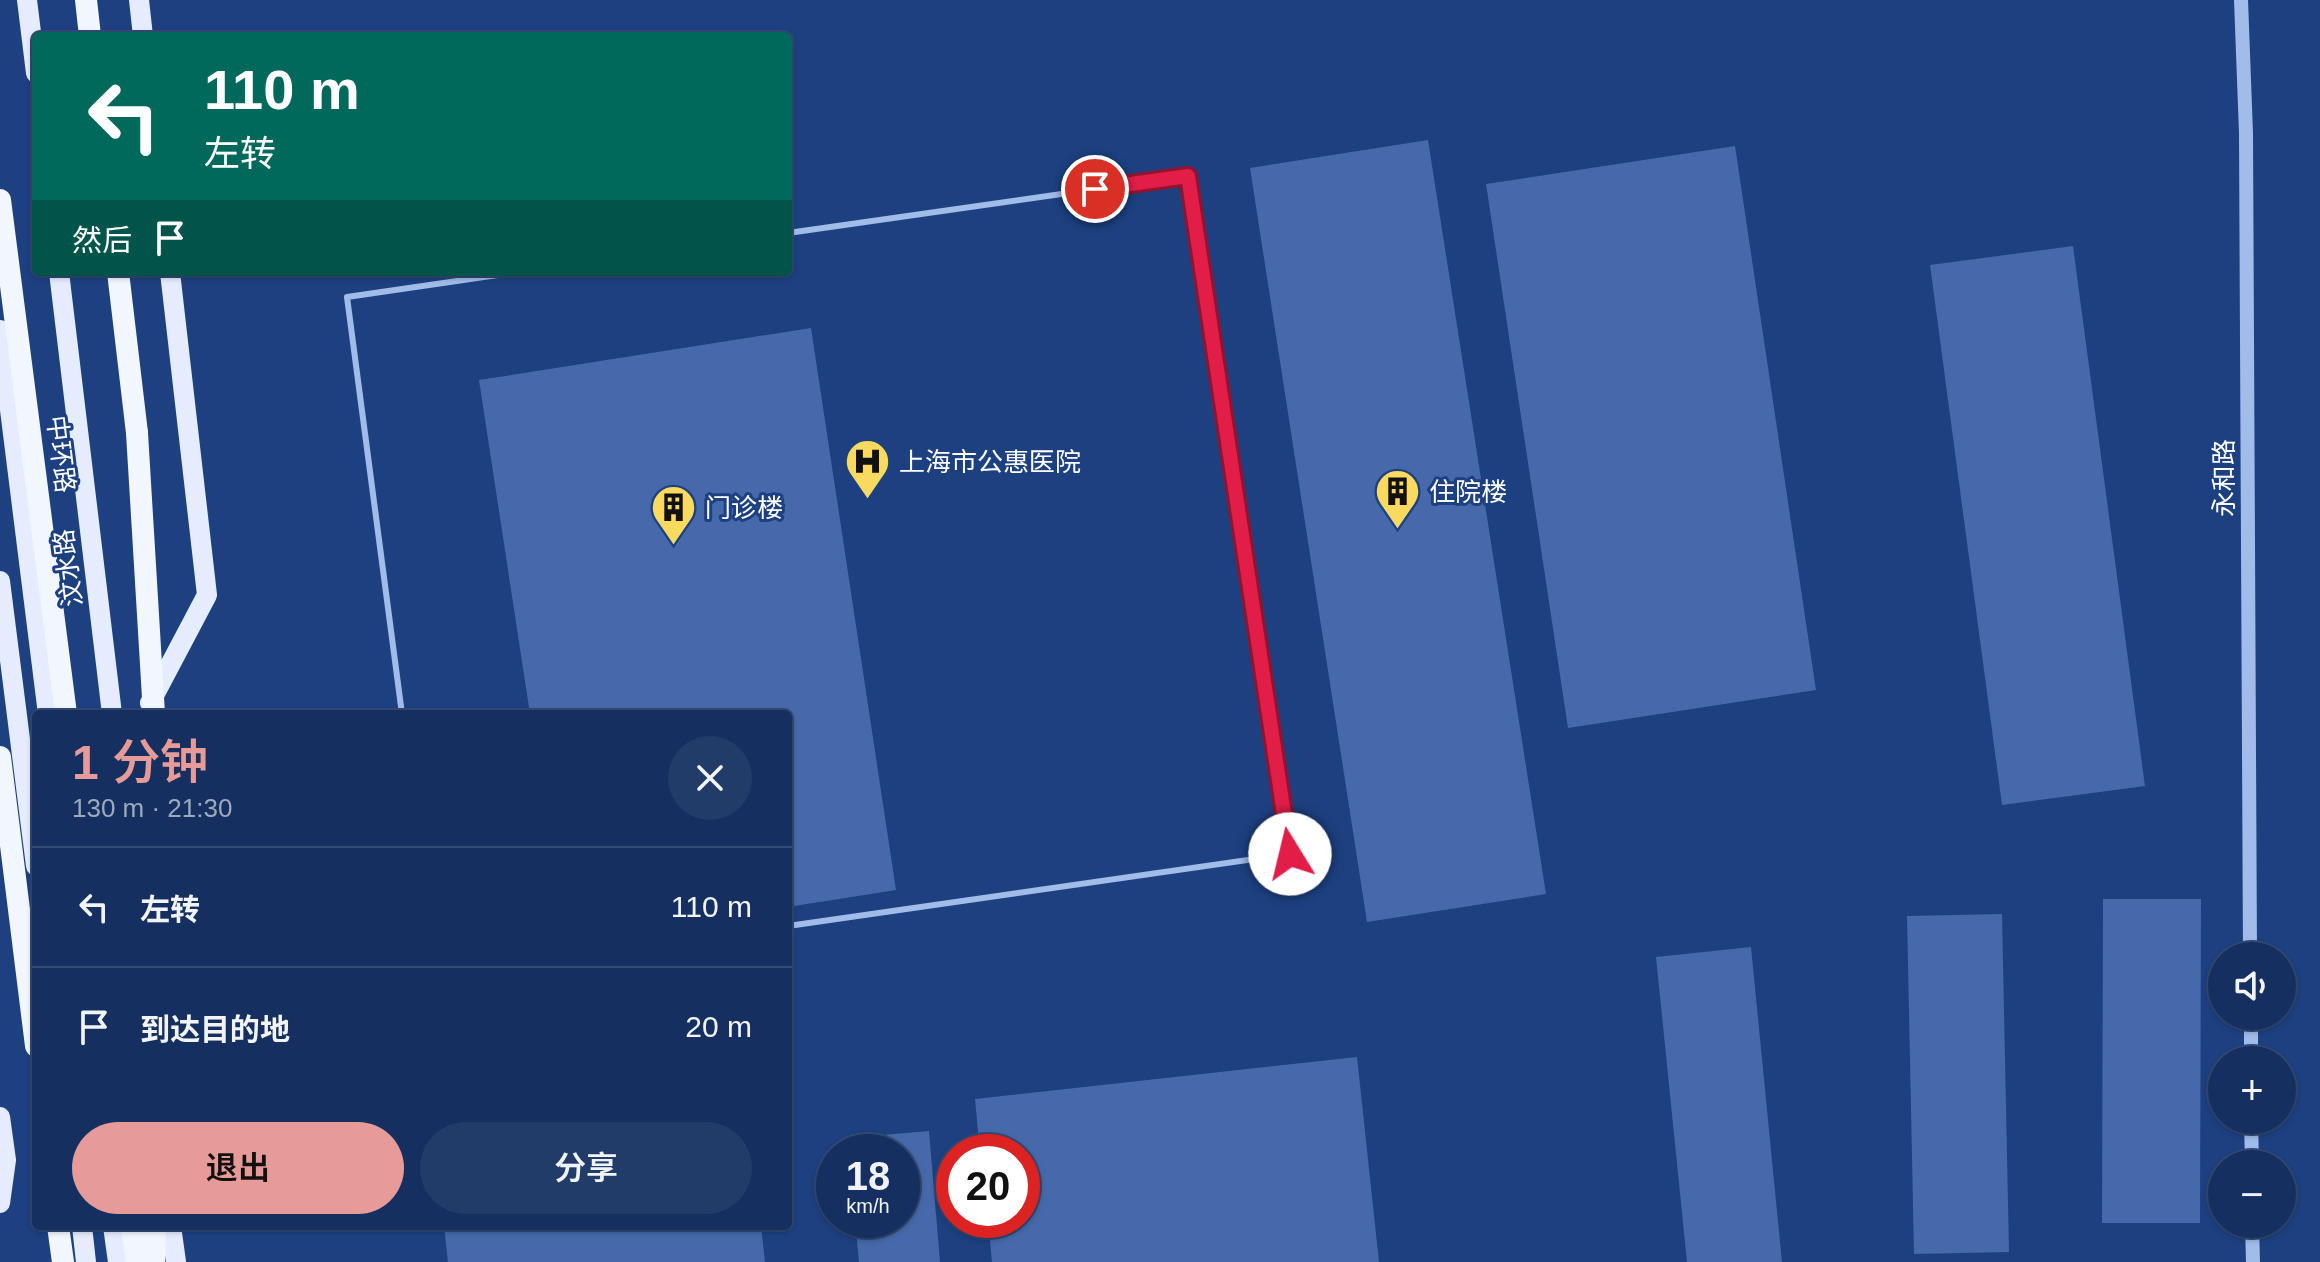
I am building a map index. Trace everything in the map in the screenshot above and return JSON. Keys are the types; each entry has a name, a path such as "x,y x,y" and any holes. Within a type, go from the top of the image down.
{"highway":[{"path":"86,0 90,32"},
{"name":"中环路","path":"0,200 65,710"},
{"path":"118,276 137,433 154,710"},
{"path":"0,757 32,1014"},
{"path":"59,1230 63,1262"},
{"path":"133,1230 137,1262"},
{"path":"152,1262 155,1230"}],"main road":[{"path":"27,0 32,41"},
{"path":"139,0 143,32"},
{"name":"汶水路","path":"59,276 112,710"},
{"path":"147,710 207,595 170,276"},
{"path":"0,330 48,710"},
{"path":"0,581 32,834"},
{"path":"0,783 32,834"},
{"path":"0,1117 6,1160 0,1203"},
{"path":"82,1230 86,1262"},
{"path":"114,1230 118,1262"},
{"path":"128,1230 152,1262"},
{"path":"172,1230 176,1262"}],"street":[{"name":"永和路","path":"2241,0 2246,133 2250,942"},
{"path":"2252,1238 2253,1262"}],"lane":[{"path":"792,232 1188,176 1290,854 792,925"},
{"path":"401,710 347,297 491,276"}],"building":[{"name":"住院楼","path":"1428,140 1546,894 1367,922 1250,168"},
{"path":"1735,146 1816,690 1568,728 1486,184"},
{"path":"2073,246 2145,786 2002,805 1930,265"},
{"name":"门诊楼","path":"811,328 896,890 792,906 792,710 529,710 479,380"},
{"path":"2103,899 2201,899 2200,1223 2102,1223"},
{"path":"2002,914 2009,1252 1914,1254 1907,916"},
{"path":"1751,947 1782,1262 1687,1262 1656,957"},
{"path":"1357,1057 1379,1262 992,1262 990,1238 1040,1238 1040,1134 978,1134 975,1099"},
{"path":"929,1131 940,1262 859,1262 857,1238 920,1238 920,1134 894,1134"},
{"path":"444,1230 761,1230 765,1262 448,1262"}],"place":[{"name":"上海市公惠医院","path":"868,501"},
{"name":"住院楼","path":"1398,531"},
{"name":"门诊楼","path":"674,547"}],"route":[{"path":"1095,189 1188,176 1290,854"}]}
